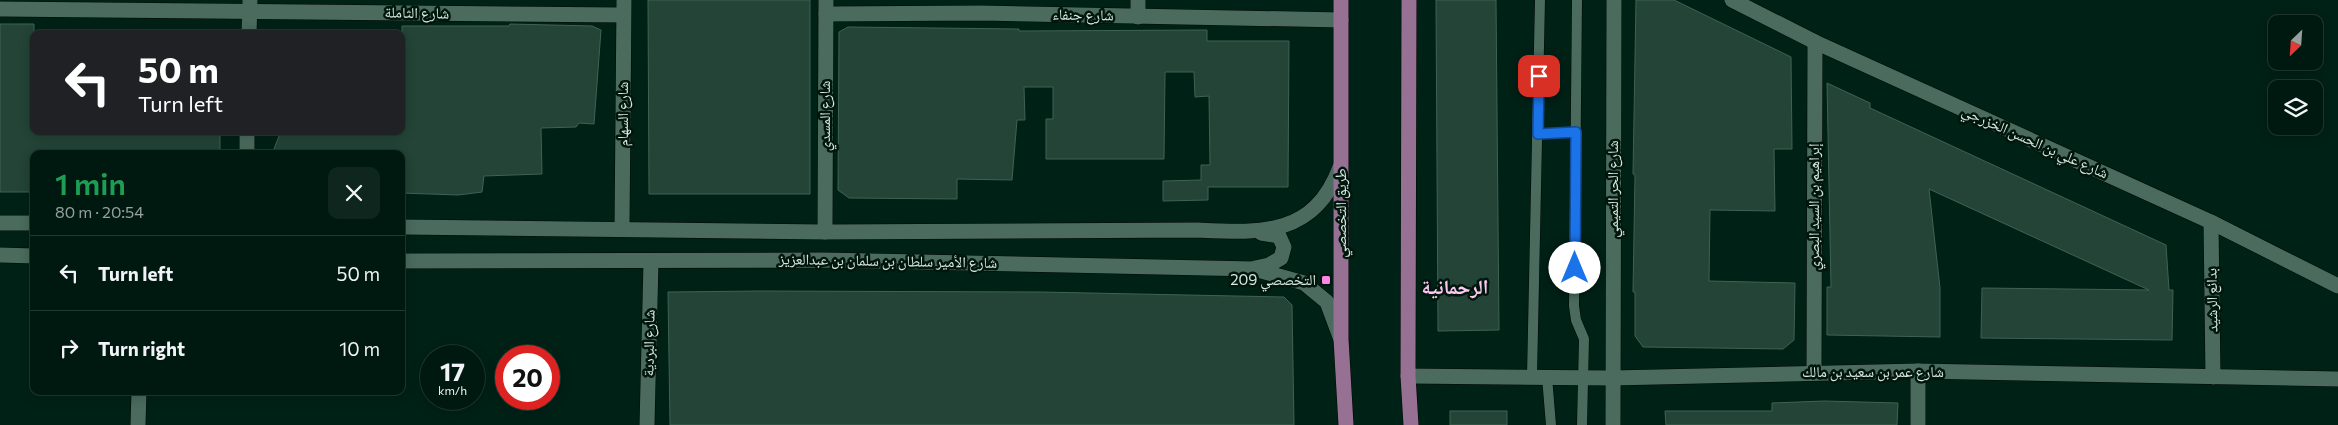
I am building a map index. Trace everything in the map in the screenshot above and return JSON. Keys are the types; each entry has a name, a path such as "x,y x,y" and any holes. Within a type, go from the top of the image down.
{"main road":[{"name":"طريق التخصصي","path":"1342,0 1340,168 1341,338 1346,425"},
{"path":"1409,0 1408,376 1411,425"}],"street":[{"path":"1138,0 1138,17"},
{"name":"شارع الحر التميمي","path":"1613,425 1614,0"},
{"name":"شارع علي بن الحسن الخزرجي","path":"1732,0 1815,42 2211,222 2338,286"},
{"name":"شارع الثاملة","path":"0,9 47,4 624,7"},
{"path":"249,30 250,6"},
{"name":"شارع جنفاء","path":"826,7 981,6 1138,17 1341,20"},
{"name":"شارع السهام","path":"622,228 624,7"},
{"name":"شارع المسدي","path":"825,232 826,7"},
{"name":"إبراهيم بن السيد البصري","path":"1814,372 1815,42"},
{"path":"247,135 247,150"},
{"name":"شارع الأمير سلطان بن سلمان بن عبدالعزيز","path":"405,227 622,228 825,232 1198,230 1252,233 1275,229 1314,210 1335,181 1340,168"},
{"name":"بدائع الرشيد","path":"2211,222 2213,377"},
{"path":"0,223 30,223"},
{"path":"1252,233 1279,236 1284,248 1281,258 1269,265 1254,269"},
{"path":"0,255 30,256"},
{"name":"شارع الأمير سلطان بن سلمان بن عبدالعزيز","path":"405,261 651,262 824,260 1254,269 1286,276 1304,283 1327,302 1341,338"},
{"name":"شارع البردية","path":"647,425 651,262"},
{"path":"1918,371 1918,425"},
{"name":"شارع عمر بن سعيد بن مالك","path":"1408,376 1584,376 1612,378 1918,371 2338,379"},
{"path":"138,425 139,395"}],"lane":[{"path":"1540,0 1538,134 1540,376 1550,425"},
{"path":"1576,0 1574,306 1576,320 1584,339 1582,425"},
{"path":"1538,134 1576,132"}],"building":[{"path":"648,0 810,0 810,194 649,194"},
{"path":"1436,0 1496,0 1499,330 1438,331"},
{"path":"1636,0 1674,0 1791,57 1792,149 1774,149 1775,211 1710,210 1709,281 1795,283 1794,340 1783,349 1643,347 1635,336 1635,292 1633,292 1635,175 1633,174"},
{"path":"0,24 34,24 34,30 30,30 30,135 220,135 220,150 30,150 30,192 0,192"},
{"path":"510,24 592,26 601,30 594,124 579,123 576,127 541,128 542,174 484,176 482,192 458,195 405,193 405,150 274,150 279,135 405,135 405,30 402,30 402,26 509,26"},
{"path":"848,27 1019,29 1019,31 1207,30 1207,41 1289,41 1288,187 1208,187 1208,200 1163,201 1163,181 1201,180 1201,165 1210,165 1209,96 1195,97 1194,72 1165,72 1164,159 1046,159 1046,119 1053,119 1053,87 1024,87 1025,120 1017,120 1012,180 957,179 957,199 849,198 838,190 839,32"},
{"path":"1827,83 1870,103 1870,108 2166,245 2169,290 2173,290 2172,340 1981,338 1982,288 2149,290 1929,189 1940,288 1940,337 1827,335 1827,287 1831,287"},
{"path":"668,292 1040,292 1284,297 1292,305 1294,425 670,425"},
{"path":"1824,401 1898,403 1897,425 1666,425 1665,411 1772,411 1772,403"},
{"path":"1450,411 1507,411 1507,425 1450,425"}],"place":[{"name":"التخصصي 209","path":"1326,280"}],"district":[{"name":"الرحمانية","path":"1455,287"}],"route":[{"path":"1539,76 1538,134 1576,132 1575,268"}]}
